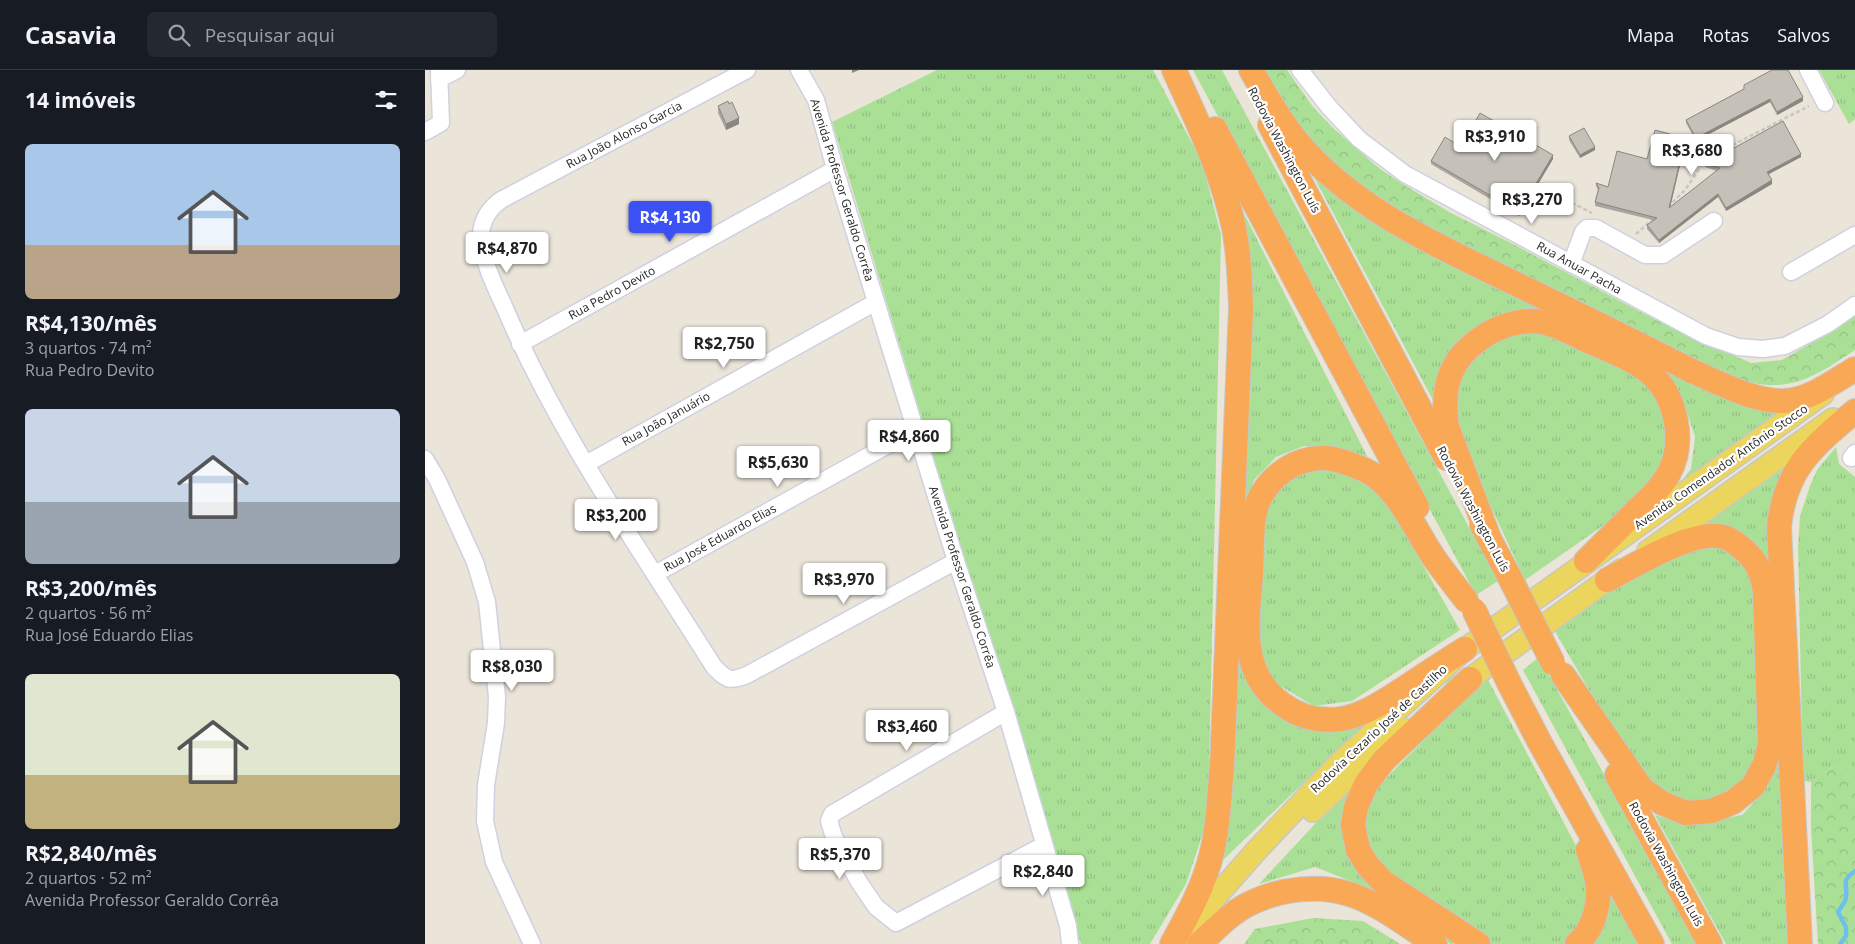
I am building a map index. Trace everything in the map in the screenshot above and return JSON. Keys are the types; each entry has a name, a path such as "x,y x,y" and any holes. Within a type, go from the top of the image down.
{"highway":[{"path":"1173,944 1200,887 1212,853 1217,825 1222,767 1241,308 1238,256 1226,194 1203,134 1174,70"},
{"path":"1184,70 1470,605 1539,741 1652,944"},
{"name":"Rodovia Washington Luís","path":"1242,70 1558,669 1710,944"},
{"path":"1251,70 1277,113 1297,140 1319,164 1377,210 1431,243 1694,372 1736,390 1768,400 1793,400 1816,391 1855,370"},
{"path":"1489,538 1447,427 1445,412 1448,380 1458,362 1471,345 1483,336 1517,322 1533,321 1554,325 1631,360 1650,373 1664,389 1671,403 1674,410 1677,432 1676,452 1669,472 1657,490 1586,561"},
{"path":"1801,944 1780,517 1787,489 1795,471 1806,455 1855,411"},
{"path":"1465,649 1363,713 1340,719 1322,719 1304,717 1282,706 1261,682 1250,652 1250,587 1254,517 1264,490 1285,468 1303,461 1323,458 1367,471 1386,486 1434,558 1470,605"},
{"path":"1558,669 1642,789 1662,803 1686,813 1712,811 1733,802 1753,786 1764,766 1770,745 1765,591 1763,574 1754,558 1737,543 1722,536 1705,536 1683,541 1607,580"},
{"path":"1470,679 1384,760 1366,784 1356,807 1353,825 1358,850 1368,866 1383,882 1478,944"},
{"path":"1539,741 1586,845 1597,879 1598,900 1591,925 1577,944"},
{"path":"1199,944 1233,914 1252,902 1282,892 1316,888 1349,894 1379,908 1435,944"}],"main road":[{"name":"Avenida Comendador Antônio Stocco","path":"1586,561 1855,370"},
{"name":"Avenida Comendador Antônio Stocco","path":"1607,580 1855,403"},
{"name":"Rodovia Cezario José de Castilho","path":"1173,944 1256,851 1337,765 1465,649 1586,561"},
{"name":"Rodovia Cezario José de Castilho","path":"1195,944 1259,868 1357,766 1470,679 1607,580"}],"street":[{"path":"425,132 441,123 439,75 457,70"},
{"name":"Rua João Alonso Garcia","path":"520,344 484,254 481,236 486,215 491,207 747,70"},
{"name":"Avenida Professor Geraldo Corrêa","path":"799,70 816,100 835,169 915,430 1006,712 1068,926 1070,944"},
{"name":"Rua Anuar Pacha","path":"1300,70 1329,107 1359,139 1405,174 1706,336 1738,347 1763,349 1785,346 1828,324 1855,305"},
{"path":"1812,71 1817,104"},
{"name":"Rua Pedro Devito","path":"520,344 835,169"},
{"path":"1571,264 1583,232 1587,228 1596,228 1630,236 1645,255 1663,255 1714,221"},
{"path":"1791,272 1855,235"},
{"name":"Rua João Januário","path":"586,464 877,302"},
{"path":"520,344 565,430 714,667 726,678 735,680 747,675 956,561"},
{"name":"Rua José Eduardo Elias","path":"655,574 915,430"},
{"path":"425,459 437,479 475,562 487,602 497,696 496,724 486,785 485,821 494,862 532,944"},
{"path":"1006,712 830,816 829,821 834,837 859,882 876,907 896,923 1044,845"}],"path":[{"path":"1662,212 1676,201 1704,162 1717,153 1817,104"},
{"path":"1537,185 1595,214"},
{"path":"1630,236 1655,217"}],"green space":[{"path":"937,70 1153,70 1202,162 1221,235 1208,818 1186,884 1150,944 1081,944 832,122"},
{"path":"1193,70 1222,70 1498,581 1476,595"},
{"path":"1254,70 1287,70 1313,107 1333,128 1380,169 1406,186 1451,213 1654,319 1751,363 1782,360 1810,344 1855,313 1855,350 1808,378 1787,384 1756,384 1737,379 1385,206 1298,136"},
{"path":"1819,70 1855,70 1855,119 1849,124"},
{"path":"1307,164 1399,234 1748,408 1792,411 1671,494 1691,469 1695,437 1685,406 1669,377 1542,314 1447,367 1433,400"},
{"path":"1235,196 1368,458 1339,449 1304,446 1276,457 1254,480 1243,514 1247,680 1335,729 1364,725 1222,861"},
{"path":"1521,327 1558,334 1656,388 1669,424 1669,454 1655,483 1627,509 1525,580 1454,427 1452,391 1464,363 1484,345"},
{"path":"1836,447 1839,464 1855,477 1855,783 1835,765 1811,782 1803,781 1798,547 1800,516 1817,470"},
{"path":"1797,453 1780,488 1789,944 1726,944 1655,815 1679,823 1707,822 1742,815 1763,793 1777,762 1772,584 1694,527"},
{"path":"1313,462 1363,476 1388,504 1460,630 1352,701 1314,706 1274,682 1254,647 1261,504"},
{"path":"1712,543 1741,557 1756,579 1760,728 1758,758 1744,784 1722,798 1695,804 1664,793 1633,765 1553,628 1621,582 1690,546"},
{"path":"1539,657 1698,944 1672,944 1523,670"},
{"path":"1487,678 1582,857 1590,880 1584,922 1566,944 1491,944 1384,875 1368,851 1360,822 1372,795 1393,771"},
{"path":"1835,765 1855,783 1855,944 1818,944 1811,829 1811,782"},
{"path":"1355,781 1353,855 1466,944 1450,944 1363,886 1315,867 1259,884"},
{"path":"1608,890 1638,944 1586,944"},
{"path":"1313,918 1363,921 1400,944 1244,944 1255,929"}],"building":[{"path":"1772,70 1788,70 1803,97 1777,112 1770,99 1696,138 1686,120 1744,89 1744,85"},
{"path":"728,101 729,104 732,102 739,118 726,124 718,106"},
{"path":"1480,113 1553,155 1519,212 1431,161 1445,137 1461,147"},
{"path":"1783,121 1801,154 1767,172 1772,180 1726,208 1718,194 1659,240 1647,225 1657,218 1595,202 1599,188 1596,183 1608,187 1617,151 1647,159 1655,130 1696,141 1691,160 1681,157 1669,208 1720,168 1705,164"},
{"path":"1584,128 1595,147 1580,155 1569,136"}],"waterway":[{"path":"1840,944 1846,936 1846,927 1838,912 1846,899 1846,880 1855,871"}]}
